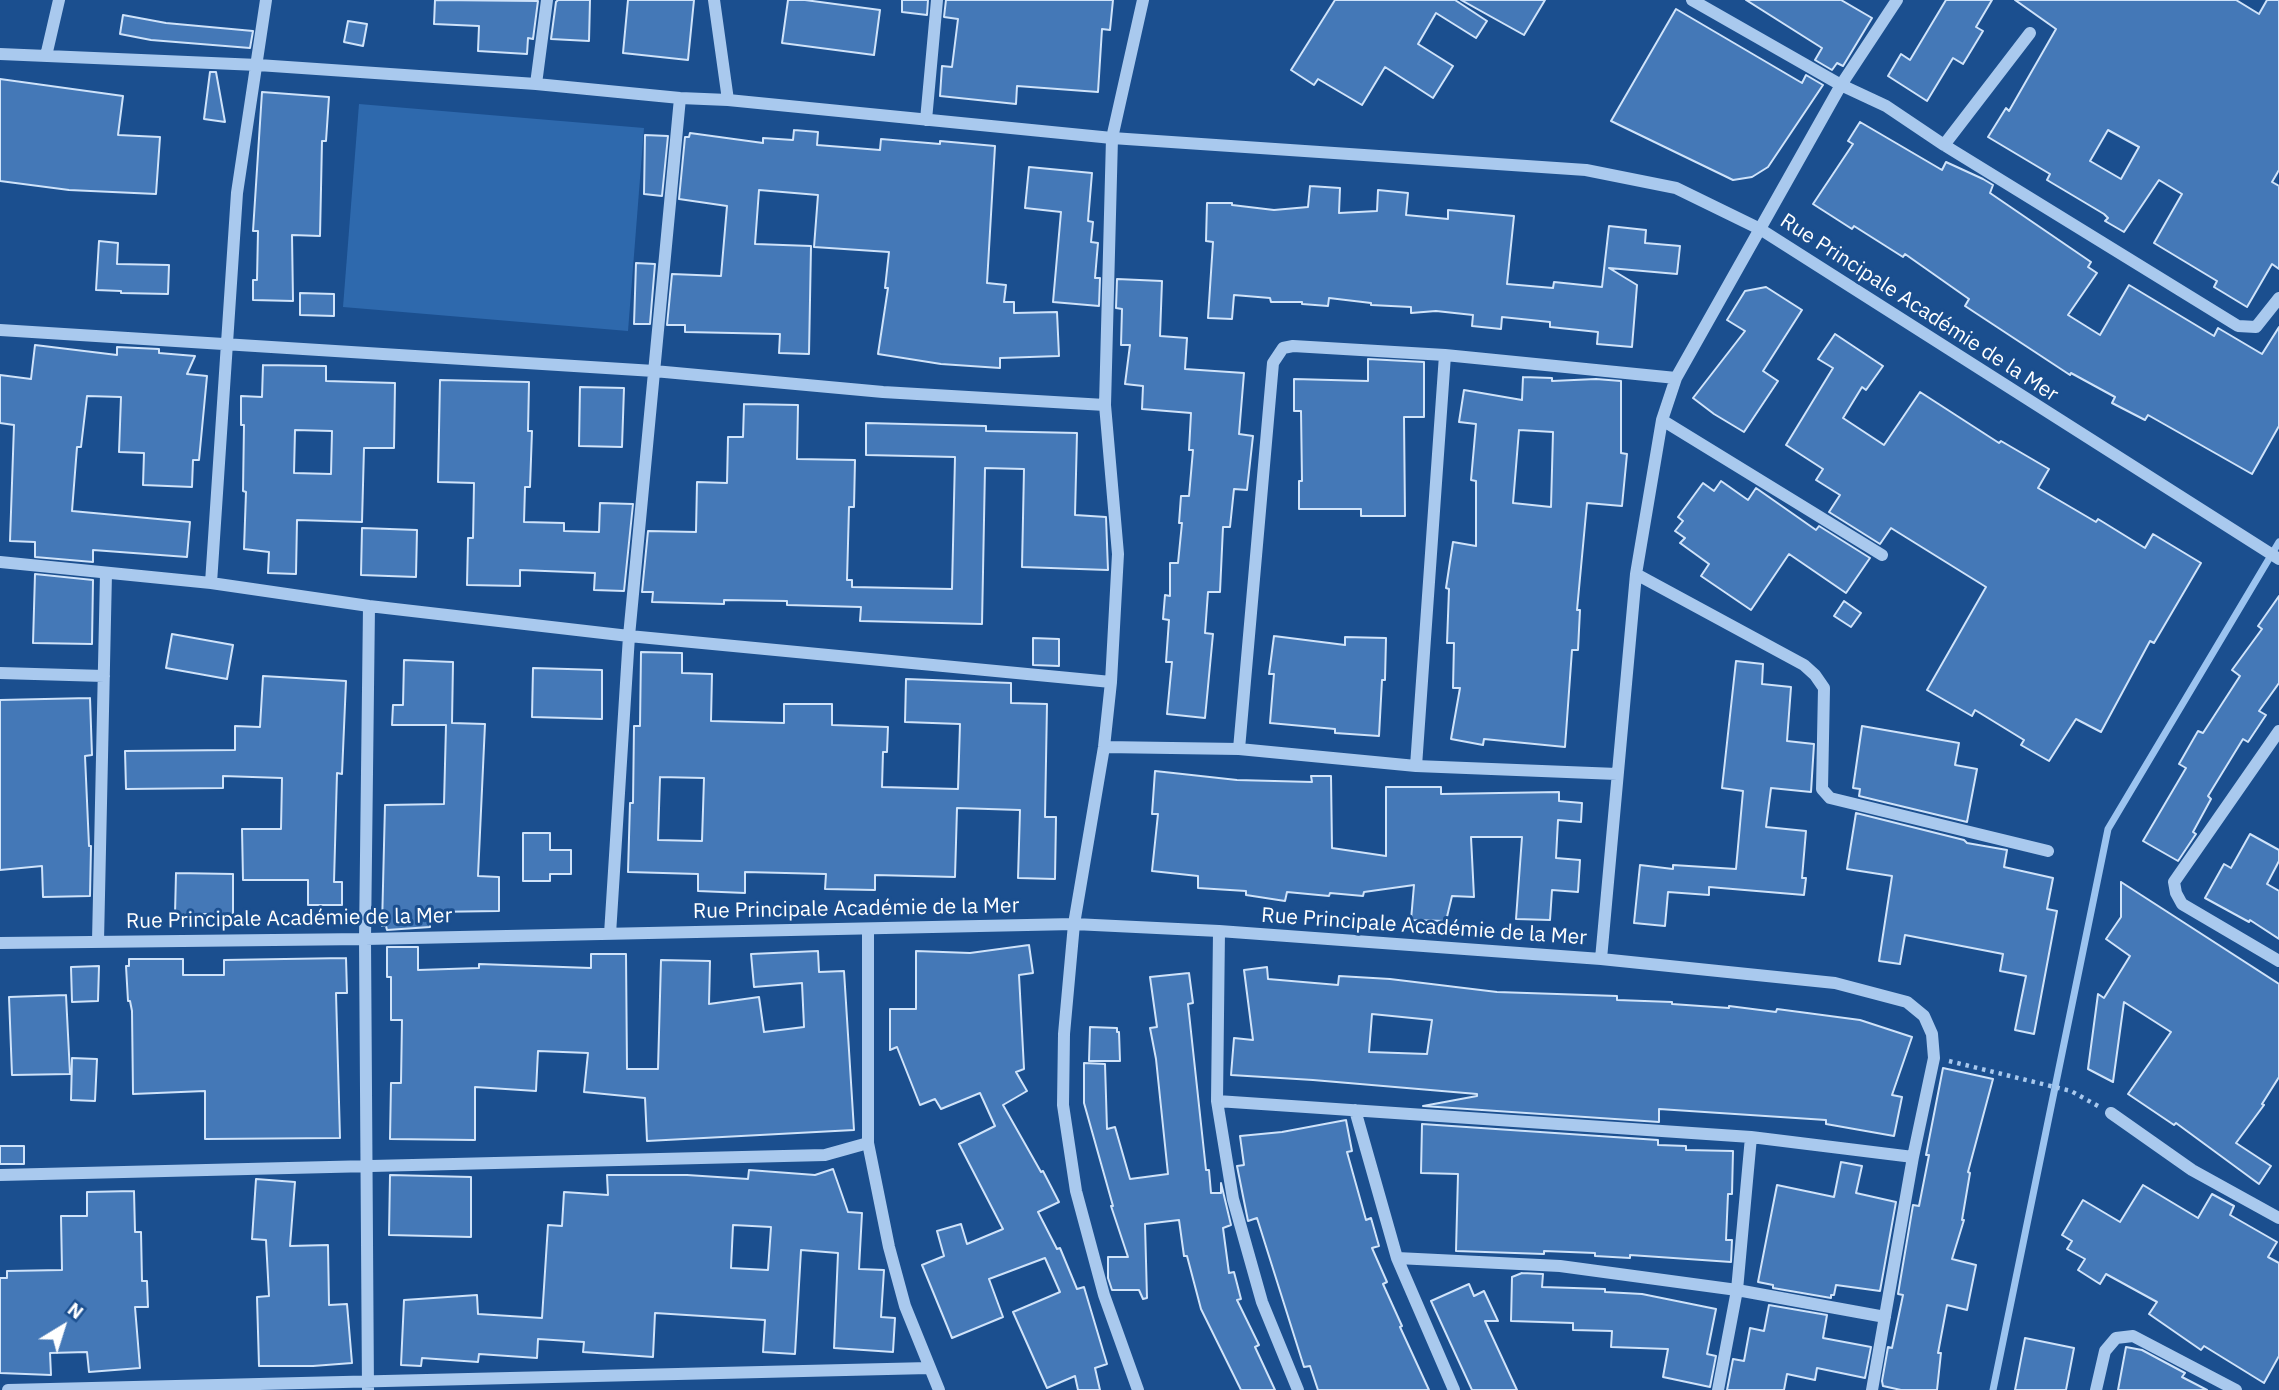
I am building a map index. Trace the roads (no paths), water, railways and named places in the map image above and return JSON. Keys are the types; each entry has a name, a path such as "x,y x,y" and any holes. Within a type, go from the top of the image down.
{"street":[{"path":"46,56 59,0"},
{"path":"211,583 237,193 266,0"},
{"path":"536,84 547,0"},
{"path":"714,0 729,100"},
{"path":"926,120 937,0"},
{"path":"1138,1390 1104,1295 1076,1191 1063,1105 1064,1034 1074,924 1104,747 1111,682 1118,554 1105,405 1112,138 1143,0"},
{"path":"1692,0 1841,85 1886,106 1944,145 2238,326 2256,327 2279,298"},
{"path":"0,54 258,65 536,84 1112,138 1586,170 1676,188 1760,229 1841,85 1897,0"},
{"path":"1944,145 2030,33"},
{"path":"610,933 629,636 680,98"},
{"name":"Rue Principale Académie de la Mer","path":"0,943 365,939 1074,924 1219,931 1601,959 1636,574 1662,420 1676,378 1760,229 2279,559"},
{"path":"0,330 654,371 883,393 1105,405"},
{"path":"1239,749 1273,363 1283,348 1293,346 1445,355 1676,378"},
{"path":"1416,766 1445,355"},
{"path":"1662,420 1882,555"},
{"path":"0,562 211,583 369,606 629,636 1111,682"},
{"path":"98,941 106,573"},
{"path":"1636,574 1804,665 1815,675 1824,688 1822,789 1830,798 2048,851"},
{"path":"368,1386 365,939 369,606"},
{"path":"0,673 104,676"},
{"path":"2279,731 2174,882 2182,904 2279,961"},
{"path":"1104,747 1239,749 1416,766 1617,775"},
{"path":"868,929 868,1143 889,1248 905,1306 939,1390"},
{"path":"1219,931 1217,1101 1233,1199 1262,1302 1298,1390"},
{"path":"1601,959 1835,983 1907,1002 1924,1016 1932,1034 1934,1058 1913,1157 1872,1390"},
{"path":"1217,1101 1751,1137 1913,1157"},
{"path":"1355,1110 1397,1258 1454,1390"},
{"path":"2111,1113 2192,1170 2279,1218"},
{"path":"1718,1390 1737,1290 1751,1137"},
{"path":"0,1175 825,1155 868,1143"},
{"path":"1397,1258 1560,1266 1737,1290 1885,1317"},
{"path":"2096,1390 2105,1351 2116,1338 2133,1336 2236,1390"},
{"path":"8,1390 368,1386 929,1368"}],"waterway":[{"path":"1993,1390 2108,829 2279,542"}]}
